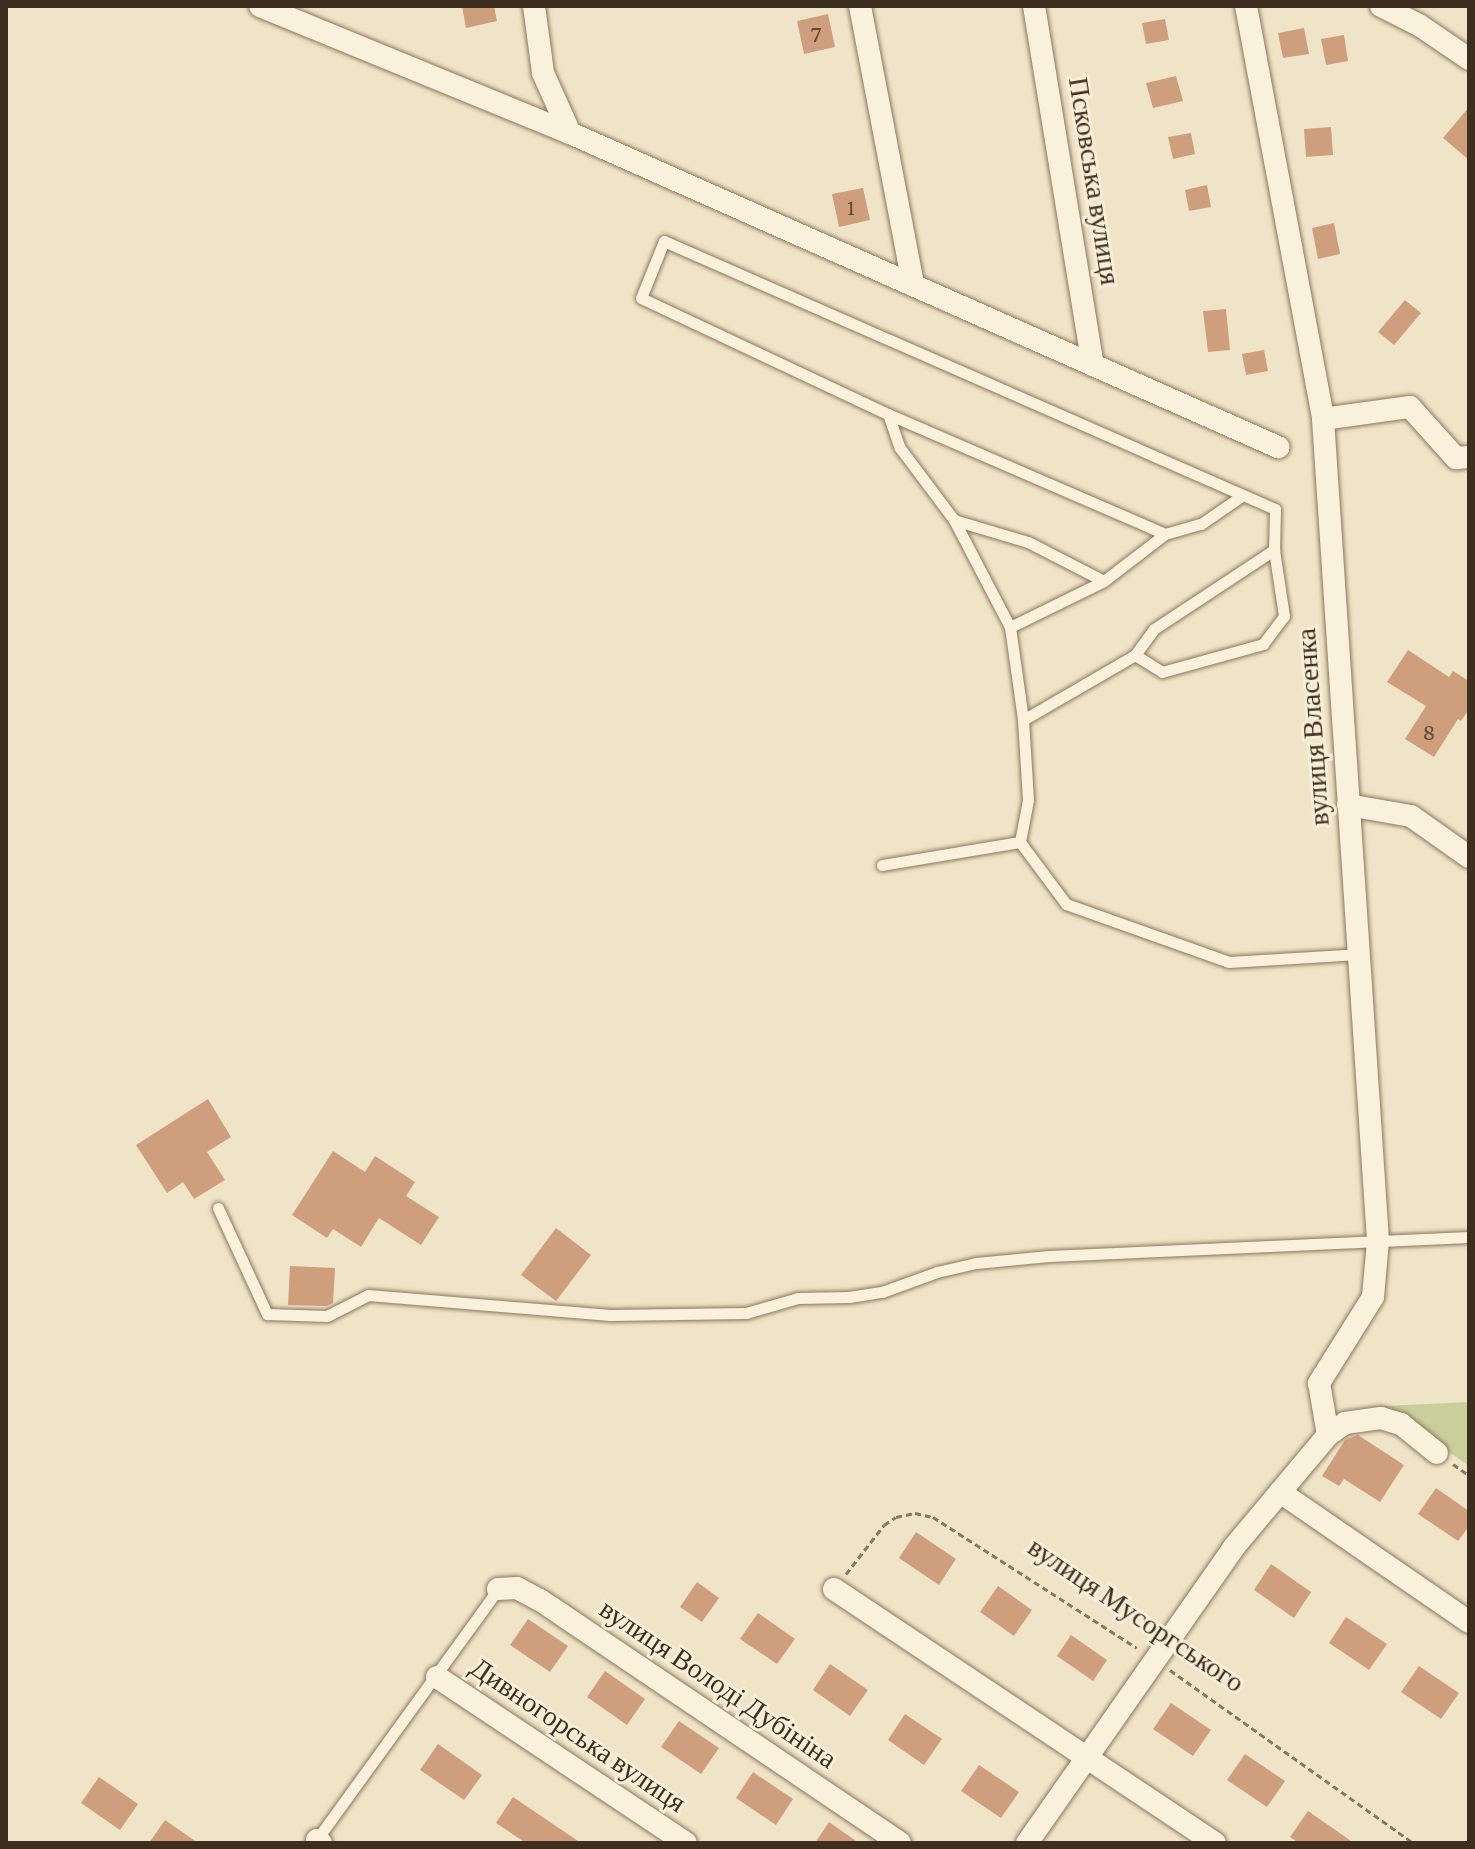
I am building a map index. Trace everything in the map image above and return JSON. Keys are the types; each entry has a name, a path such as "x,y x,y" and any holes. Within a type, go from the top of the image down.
{"street":[{"path":"260,6 570,133 1278,447"},
{"path":"534,6 543,73 570,133"},
{"path":"860,6 913,285"},
{"name":"Псковська вулиця","path":"1034,6 1093,365"},
{"name":"вулиця Власенка","path":"1246,6 1323,419 1378,1241 1373,1297 1319,1383 1328,1435"},
{"path":"1381,6 1407,11 1469,59"},
{"path":"1323,419 1410,407 1456,458 1469,457"},
{"path":"1348,805 1411,816 1469,857"},
{"path":"1027,1843 1234,1547 1328,1435 1345,1423 1381,1418 1401,1424 1437,1453"},
{"path":"1280,1492 1469,1622"},
{"name":"вулиця Володі Дубініна","path":"498,1589 517,1588 540,1600 900,1843"},
{"path":"834,1589 1215,1843"},
{"name":"Дивногорська вулиця","path":"437,1677 686,1843"}],"lane":[{"path":"1135,655 1162,672 1263,644 1284,616 1274,550 1275,509 664,241 641,298 888,414 1165,534"},
{"path":"888,414 900,448 954,520 1010,627 1023,720 1028,800 1020,842 1066,904 1229,962 1358,954"},
{"path":"1010,627 1104,581 1165,534 1201,524 1243,495"},
{"path":"954,520 1028,542 1104,581"},
{"path":"1023,720 1135,655 1154,629 1274,550"},
{"path":"882,865 1020,842"},
{"path":"218,1208 267,1314 327,1316 368,1295 610,1315 746,1313 798,1298 849,1297 882,1292 937,1272 976,1263 1049,1256 1469,1237"},
{"path":"317,1842 498,1589"}],"path":[{"name":"вулиця Мусоргського","path":"834,1589 884,1525 896,1517 915,1513 933,1517 1155,1659 1413,1843"}],"green space":[{"path":"1469,1402 1469,1466 1384,1406"}],"building":[{"path":"462,6 494,6 497,21 466,28"},
{"path":"828,14 835,47 804,54 797,21"},
{"path":"1165,19 1169,40 1146,44 1142,23"},
{"path":"1304,28 1309,54 1283,58 1278,33"},
{"path":"1344,35 1348,61 1326,65 1321,39"},
{"path":"1176,76 1183,101 1153,108 1146,83"},
{"path":"1469,107 1469,160 1443,138"},
{"path":"1331,127 1333,155 1306,157 1304,129"},
{"path":"1191,133 1195,154 1173,159 1168,137"},
{"path":"1207,185 1211,207 1189,211 1185,190"},
{"path":"863,188 870,220 839,227 832,194"},
{"path":"1334,223 1340,254 1318,259 1312,228"},
{"path":"1405,300 1421,313 1394,345 1378,332"},
{"path":"1226,309 1230,350 1208,352 1203,311"},
{"path":"1264,350 1268,371 1246,375 1242,354"},
{"path":"1408,650 1449,677 1453,671 1469,681 1469,709 1461,721 1458,719 1434,757 1405,739 1426,706 1387,682"},
{"path":"208,1099 231,1137 207,1152 225,1180 194,1199 183,1182 167,1193 136,1145"},
{"path":"333,1151 365,1172 375,1156 415,1182 406,1196 439,1217 421,1245 379,1218 361,1247 333,1229 327,1238 292,1215"},
{"path":"556,1228 591,1255 556,1301 521,1275"},
{"path":"290,1266 335,1268 333,1303 327,1306 288,1305"},
{"path":"1358,1435 1404,1465 1380,1502 1344,1479 1339,1486 1322,1476 1345,1440"},
{"path":"1436,1488 1469,1511 1469,1526 1458,1541 1418,1514"},
{"path":"916,1532 956,1559 939,1585 899,1558"},
{"path":"1271,1564 1311,1592 1294,1618 1254,1590"},
{"path":"697,1582 719,1598 702,1622 680,1607"},
{"path":"998,1586 1032,1610 1014,1636 980,1612"},
{"path":"758,1613 795,1639 777,1664 740,1639"},
{"path":"1346,1617 1387,1644 1369,1670 1329,1643"},
{"path":"528,1619 568,1646 550,1672 510,1645"},
{"path":"1071,1635 1107,1660 1093,1681 1057,1656"},
{"path":"830,1664 868,1690 850,1716 813,1690"},
{"path":"1419,1666 1459,1693 1441,1719 1401,1692"},
{"path":"605,1671 645,1699 627,1725 587,1697"},
{"path":"1171,1703 1211,1730 1193,1756 1153,1729"},
{"path":"905,1714 942,1739 924,1765 888,1740"},
{"path":"679,1721 719,1748 701,1774 661,1747"},
{"path":"438,1744 482,1775 464,1800 420,1770"},
{"path":"1245,1754 1285,1781 1267,1807 1227,1780"},
{"path":"979,1765 1019,1792 1001,1818 961,1791"},
{"path":"753,1772 793,1799 776,1825 736,1798"},
{"path":"99,1777 138,1804 120,1830 81,1803"},
{"path":"513,1797 581,1843 526,1843 496,1823"},
{"path":"1308,1811 1354,1843 1299,1843 1290,1837"},
{"path":"165,1820 198,1843 149,1843"},
{"path":"829,1822 859,1843 815,1843"}]}
